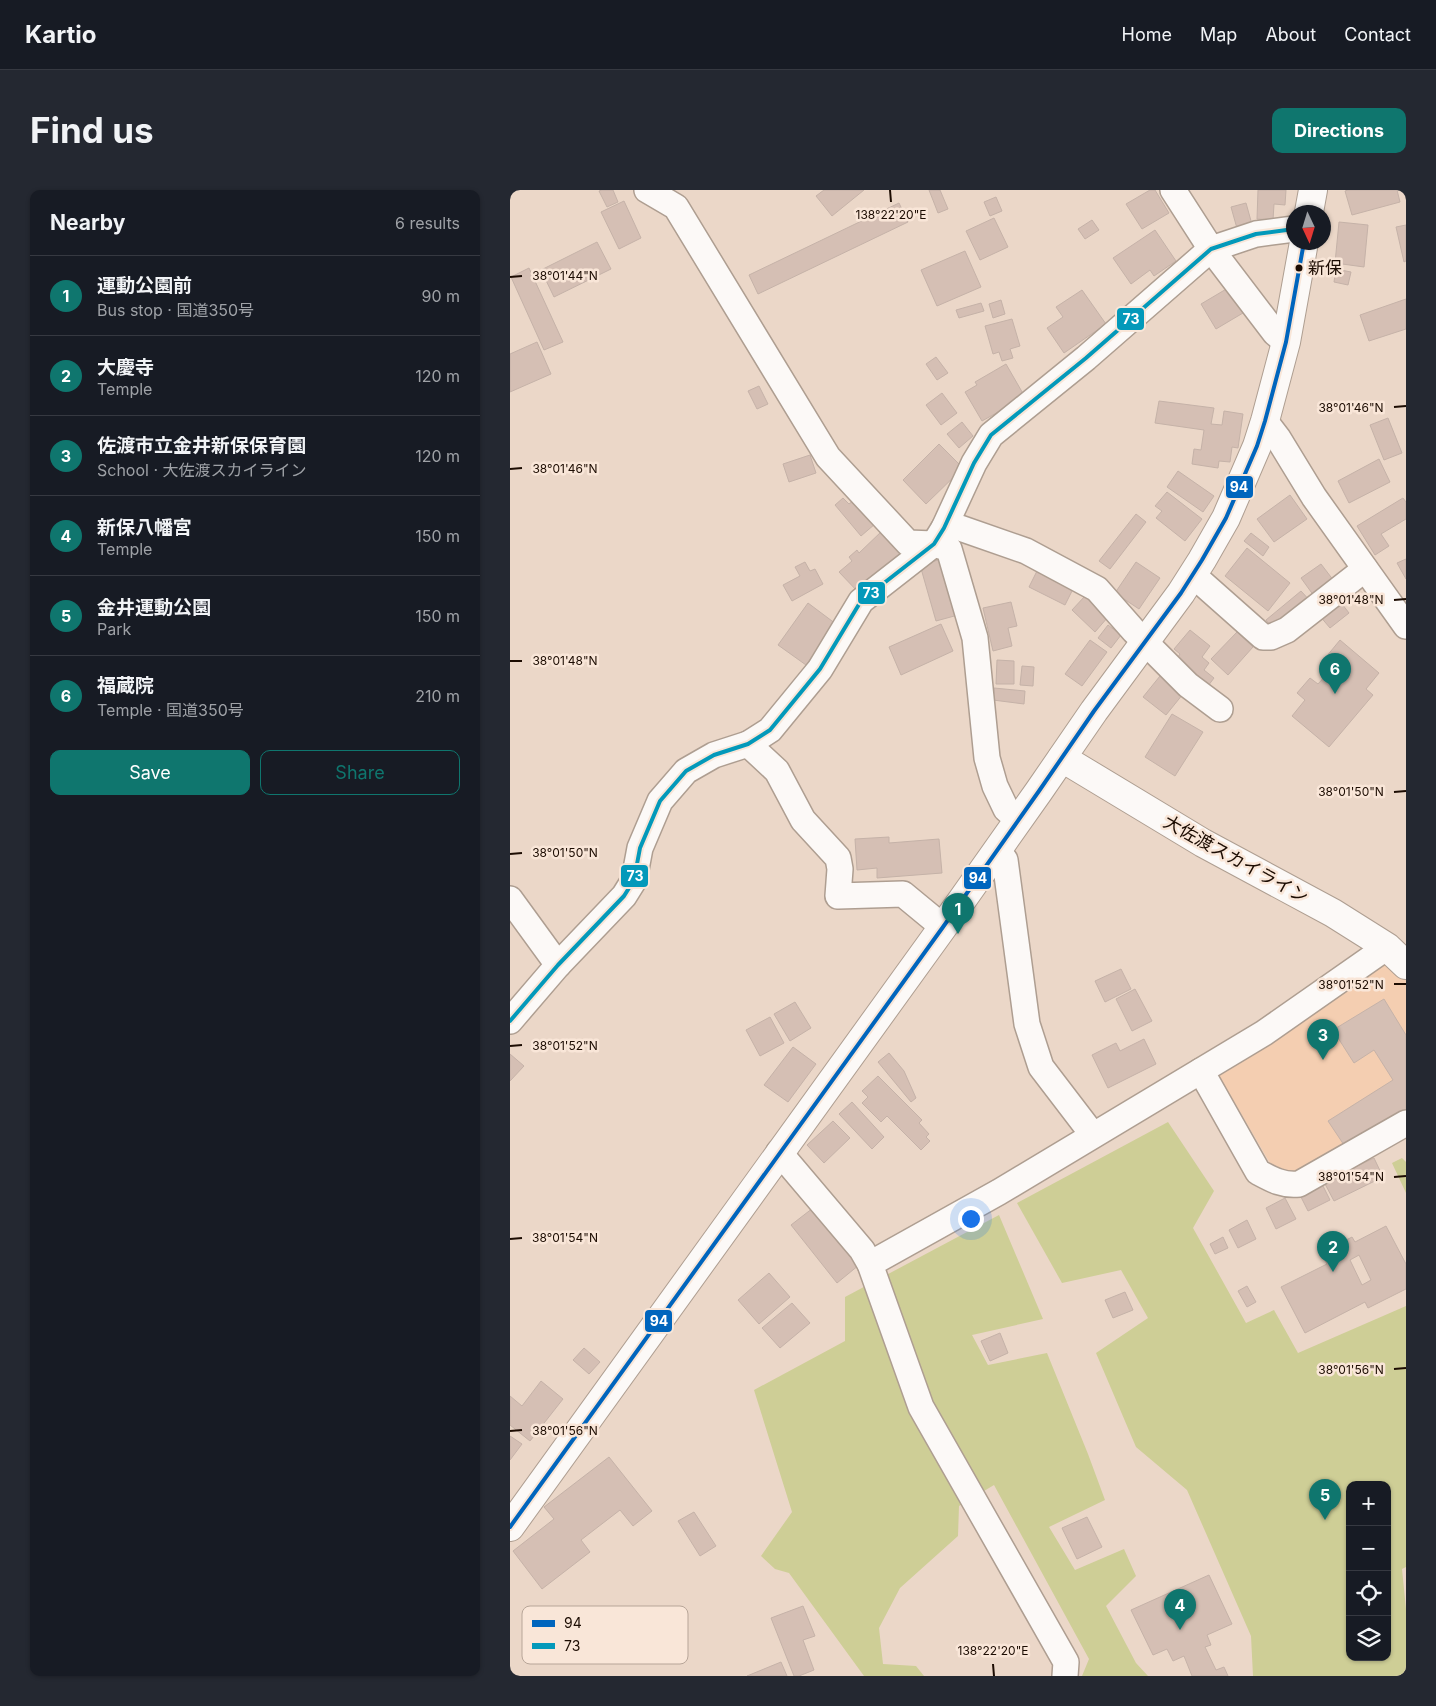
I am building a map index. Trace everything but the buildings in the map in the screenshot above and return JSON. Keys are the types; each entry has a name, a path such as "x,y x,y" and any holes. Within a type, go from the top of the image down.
{"main road":[{"path":"1310,205 1313,190"},
{"path":"510,1527 943,927 1094,711 1193,575 1226,518 1251,461 1265,421 1286,342 1303,250"},
{"name":"大佐渡スカイライン","path":"1062,758 1203,843 1333,912 1399,955"}],"street":[{"path":"647,190 676,207 828,457 908,543 939,536 960,528 1026,551 1097,589 1188,686 1220,709"},
{"path":"1173,190 1211,248 1275,333 1286,342"},
{"path":"510,1021 558,965 624,896 634,880 640,848 660,801 686,772 714,754 748,744 770,730 820,669 861,601 939,536 974,463 991,435 1086,358 1211,248 1256,234 1286,230"},
{"path":"1265,421 1278,438 1314,497 1365,570 1404,620"},
{"path":"939,536 949,549 975,638 987,758 995,786 1006,809 1018,820"},
{"path":"1193,575 1263,637 1271,637 1287,630 1365,570"},
{"path":"748,744 778,771 803,820 838,858 840,869 838,896 903,894 943,927"},
{"path":"997,850 1005,860 1027,1024 1038,1059 1041,1067 1093,1135"},
{"path":"510,899 558,965"},
{"path":"870,1264 999,1192 1264,1033 1399,955"},
{"path":"1201,1071 1258,1172 1273,1180 1289,1185 1299,1184 1406,1122"},
{"path":"779,1152 862,1250 870,1264 921,1407 1066,1662 1065,1676"}],"shaded area":[{"path":"1381,958 1406,979 1406,1119 1281,1182 1219,1076"}],"green space":[{"path":"1168,1122 1214,1191 1193,1228 1246,1323 1274,1310 1298,1353 1406,1306 1406,1567 1402,1569 1406,1609 1406,1676 1253,1676 1251,1636 1187,1490 1136,1447 1096,1353 1148,1318 1121,1270 1062,1283 1017,1203"},
{"path":"1402,1158 1406,1162 1406,1193 1392,1163"},
{"path":"999,1215 1043,1319 972,1335 988,1365 1047,1353 1105,1500 1049,1527 1075,1570 1124,1549 1136,1576 1106,1606 1136,1663 1148,1676 1082,1676 1089,1659 994,1485 959,1506 958,1536 900,1588 879,1628 883,1664 916,1666 924,1676 864,1676 789,1573 775,1569 761,1556 792,1512 754,1390 845,1341 845,1297"}],"transit line":[{"name":"73","path":"510,1021 558,965 624,896 634,880 640,848 660,801 686,771 714,755 748,744 770,730 820,669 861,601 934,544 944,528 974,463 991,435 1086,358 1211,249 1256,234 1286,230"},
{"name":"94","path":"510,1527 943,927 1094,711 1181,593 1202,560 1226,518 1257,446 1286,342 1303,250"}],"place":[{"name":"新保","path":"1299,268"},
{"name":"福蔵院","path":"1335,694"},
{"name":"運動公園前","path":"958,934"},
{"name":"佐渡市立金井新保保育園","path":"1323,1060"},
{"name":"大慶寺","path":"1333,1272"},
{"name":"金井運動公園","path":"1325,1520"},
{"name":"新保八幡宮","path":"1180,1630"}]}
